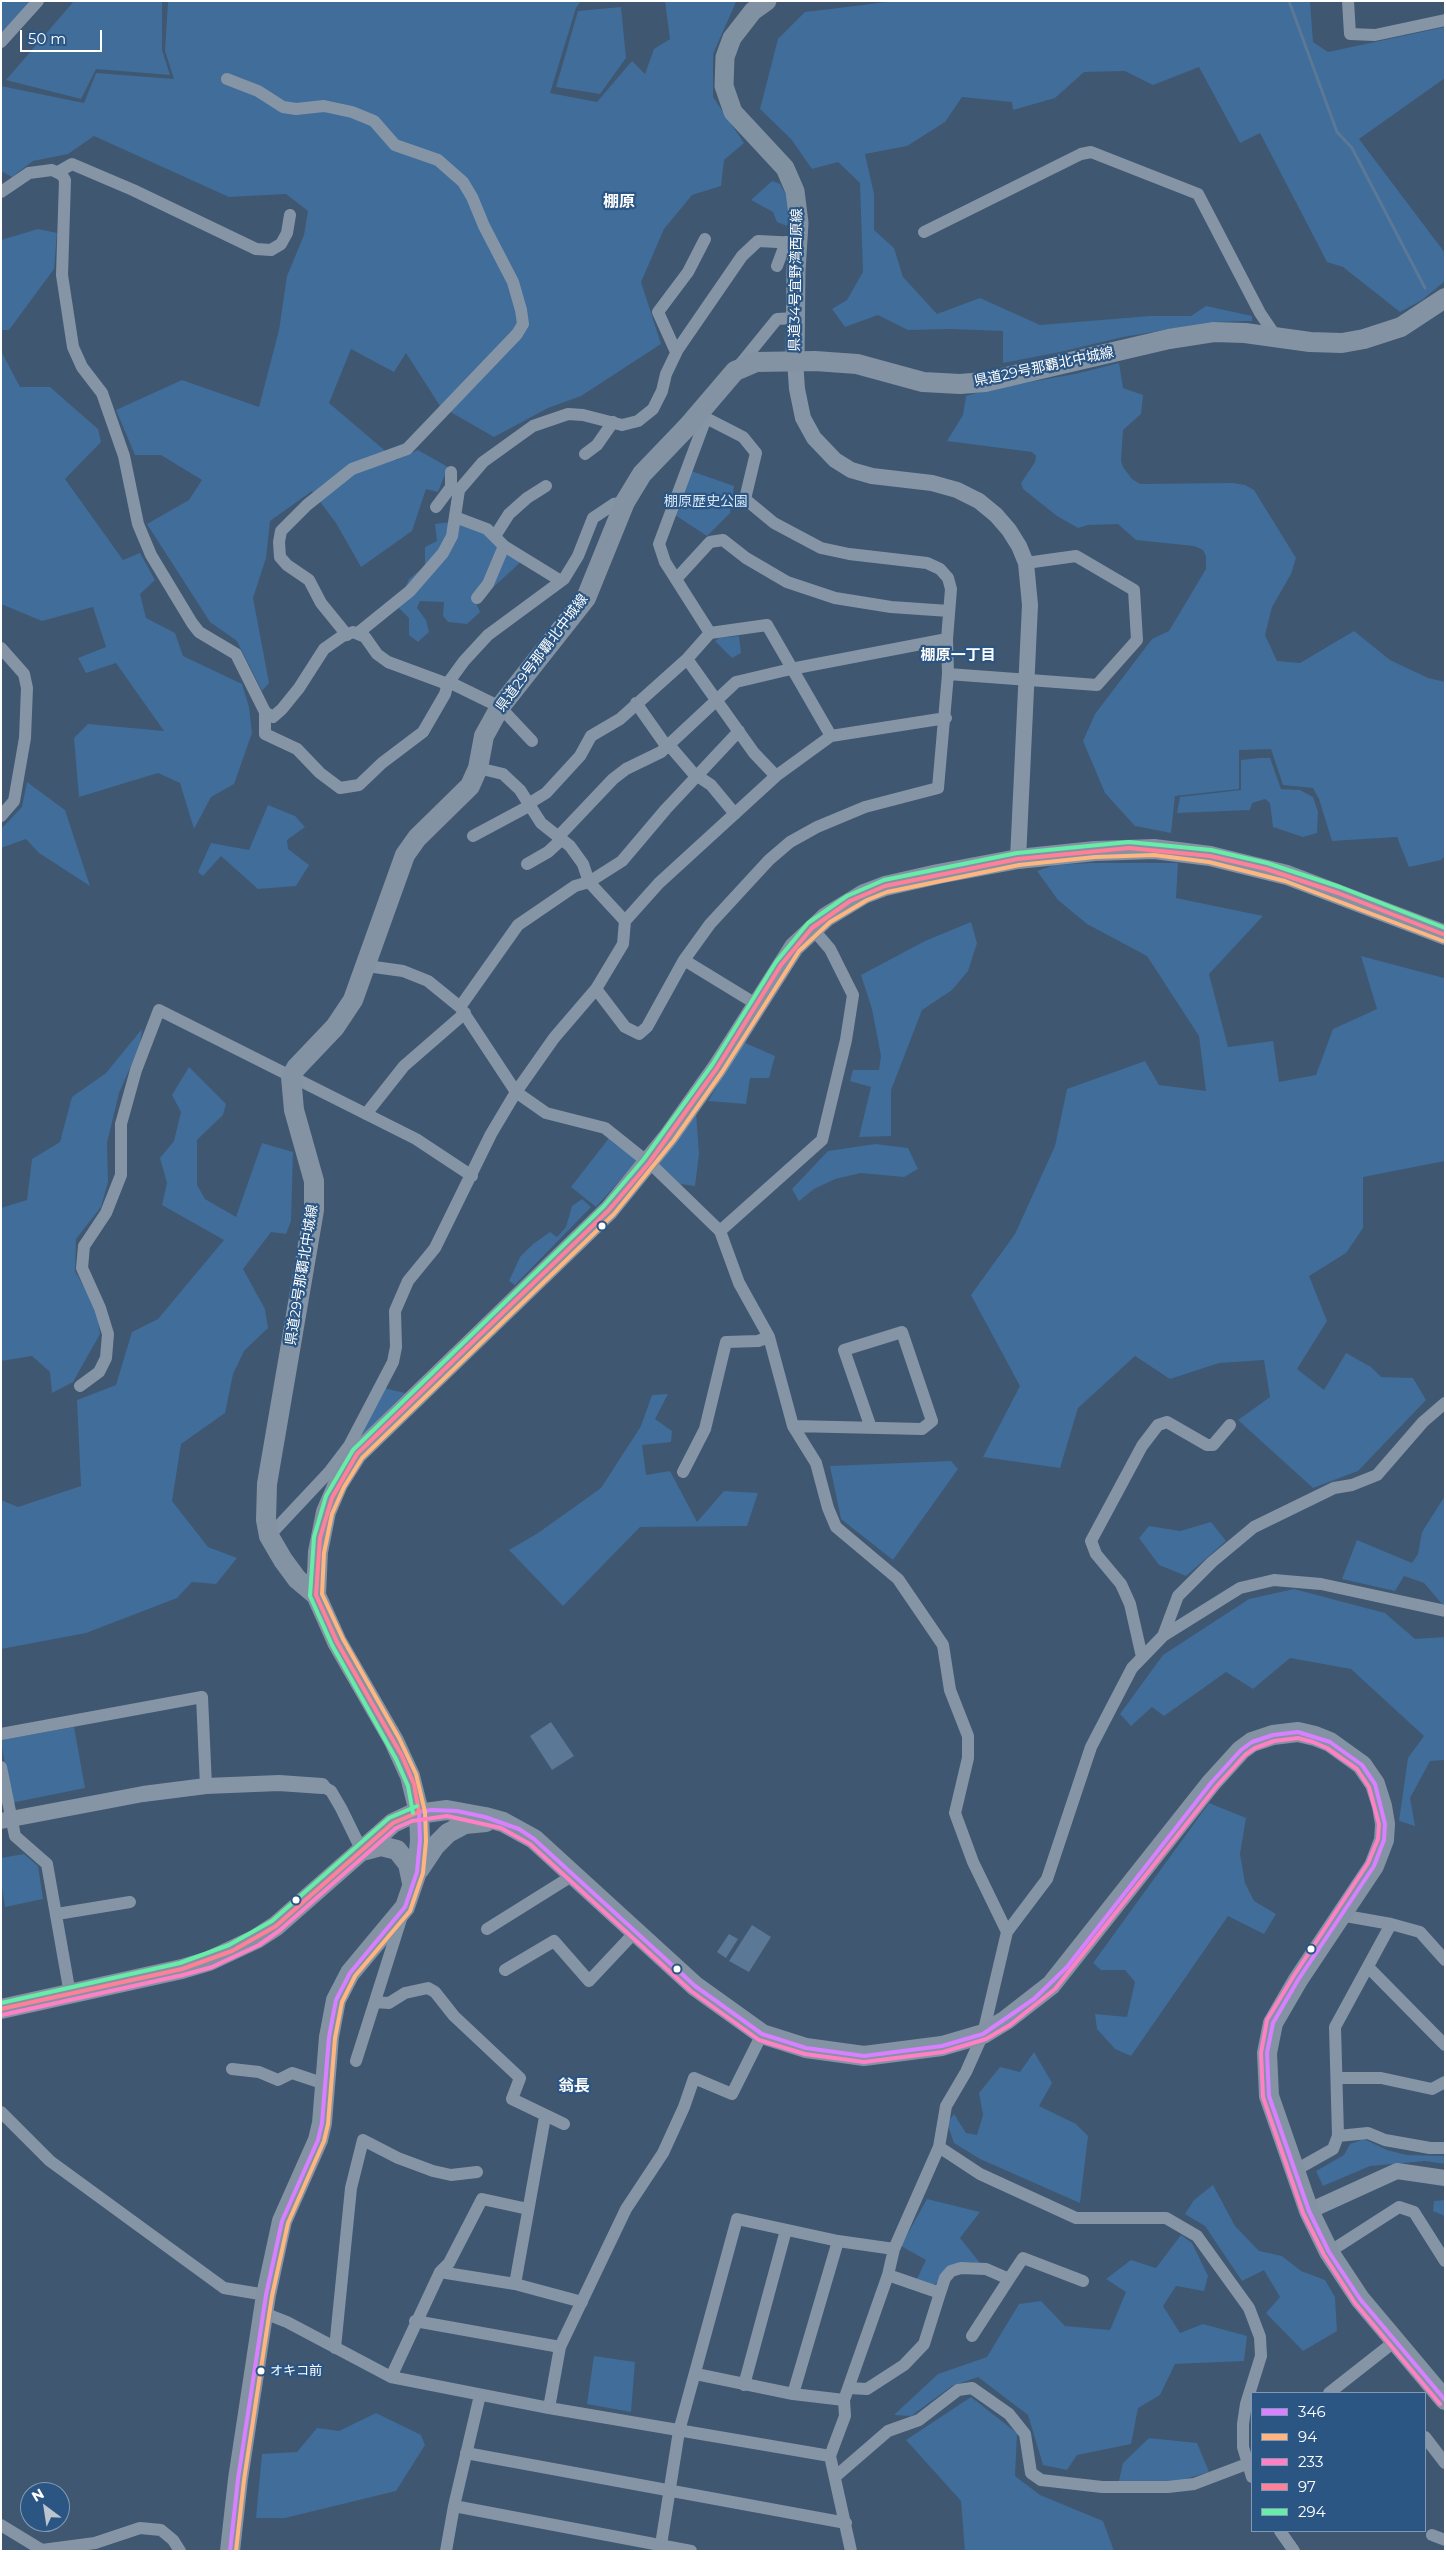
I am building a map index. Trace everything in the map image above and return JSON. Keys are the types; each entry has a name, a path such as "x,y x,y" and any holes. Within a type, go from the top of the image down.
{"main road":[{"name":"県道34号宜野湾西原線","path":"767,1 748,16 732,38 725,57 724,86 728,104 739,122 776,157 788,174 798,203 792,242 795,361"},
{"name":"県道29号那覇北中城線","path":"316,1596 292,1573 269,1536 265,1503 266,1484 314,1210 314,1180 294,1110 291,1077 296,1068 335,1028 353,1000 367,966 396,877 406,855 417,838 470,786 478,768 484,736 500,707 586,598 625,502 642,474 703,416 735,371 756,362 795,361 857,364 923,382 960,384 1012,377 1169,339 1199,334 1230,333 1342,343 1378,336 1401,327 1445,298"},
{"name":"県道29号那覇北中城線","path":"230,2551 237,2488 265,2304 282,2221 318,2140 332,2018 342,1987 358,1962 405,1907 415,1880 420,1834 419,1812 414,1784 402,1756 337,1642 316,1596 318,1552 322,1525 336,1474 353,1450 609,1210 649,1163 717,1068 781,965 812,928 850,901 885,886 1018,859 1129,848 1154,848 1210,856 1287,875 1445,935"},
{"path":"1,2008 189,1968 232,1951 276,1926 393,1823 419,1812 457,1811 503,1822 519,1829 544,1846 695,1986 762,2034 806,2048 864,2056 942,2046 983,2034 1006,2020 1051,1984 1230,1760 1252,1742 1273,1735 1298,1732 1330,1742 1362,1765 1374,1784 1386,1824 1384,1840 1374,1866 1284,2002 1274,2023 1267,2053 1269,2096 1309,2211 1328,2252 1360,2299 1394,2342 1427,2389 1445,2400"},
{"path":"415,1880 442,1838 454,1829 477,1821 503,1822"},
{"path":"362,1851 381,1846 397,1850 408,1864 415,1880"}],"street":[{"path":"1,42 38,1"},
{"path":"1348,1 1350,34 1375,35 1445,20"},
{"path":"227,79 258,91 283,107 296,109 324,106 359,115 374,121 395,145 438,160 464,182 513,282 523,324 516,334 407,449 352,469 306,505 281,531 279,542 280,557 287,565 309,580 321,603 352,634 365,637 377,654 388,662 448,683 500,707 532,741"},
{"path":"924,232 1081,154 1091,152 1198,194 1260,313 1277,338"},
{"path":"58,172 72,164 133,190 256,249 271,250 281,244 287,232 290,216"},
{"path":"1,192 29,173 52,170 58,172 65,180 62,275 73,347 82,367 102,394 124,456 138,524 152,555 199,632 236,654 266,712 265,734 297,749 320,774 340,788 359,785 423,732 448,683 464,661 488,635 561,581 578,556 593,518 614,504 625,502"},
{"path":"676,352 658,312 688,272 705,239"},
{"path":"436,506 483,462 533,426 568,414 583,415 622,425 638,421 653,409 676,352 742,256 758,241 792,242"},
{"path":"777,266 792,242"},
{"path":"735,371 778,319 794,318"},
{"path":"795,361 797,389 803,418 814,438 835,460 851,470 872,476 932,483 957,490 979,501 996,514 1009,530 1026,563 1030,605 1018,859"},
{"path":"596,990 625,1027 639,1034 647,1027 684,960 710,924 769,860 790,842 817,827 866,807 938,788 946,718 948,674 946,639 951,589 948,578 940,570 927,563 849,554 821,548 774,523 745,498 756,453 743,437 703,416 658,544 665,562 710,632"},
{"path":"585,454 597,445 613,422"},
{"path":"266,712 273,716 282,709 299,688 324,649 352,634 410,591 427,573 452,536 455,517 455,489 451,472"},
{"path":"477,598 488,584 499,541 509,514 527,498 546,486"},
{"path":"455,517 487,529 499,541 561,581"},
{"path":"677,578 710,542 723,540 746,558 787,582 835,598 891,608 949,611"},
{"path":"948,674 1097,685 1137,640 1134,590 1076,556 1026,563"},
{"path":"473,836 530,806 533,801 546,793 580,756 591,736 620,719 687,659 710,632 767,625 831,736"},
{"path":"527,864 548,852 559,838 626,769 662,752 736,682 791,669 946,639"},
{"path":"1,648 24,674 27,688 25,738 14,801 1,816"},
{"path":"687,659 754,753 776,776"},
{"path":"636,703 677,757 711,785 735,814"},
{"path":"353,1450 393,1362 396,1347 395,1310 408,1280 435,1248 492,1134 516,1092 554,1038 596,990 623,944 625,921 659,882 776,776 831,736 946,718"},
{"path":"366,1114 404,1066 462,1010 518,925 575,886 589,882 622,861 739,731"},
{"path":"478,768 503,774 520,790 541,822 570,846 583,864 589,882 625,921"},
{"path":"720,1231 822,1140 850,1023 852,995 830,949 812,928"},
{"path":"684,960 756,1004"},
{"path":"367,966 403,971 428,981 462,1010 516,1092 546,1113 605,1128 649,1163 720,1231 739,1283 769,1337 793,1426 816,1463 836,1527 898,1579 943,1645 950,1690 968,1736 968,1758 955,1813 972,1862 1007,1932"},
{"path":"80,1386 99,1372 103,1365 106,1358 108,1334 100,1308 86,1282 82,1268 84,1246 106,1213 121,1175 121,1124 136,1070 159,1010 416,1139 472,1176"},
{"path":"793,1426 871,1428 922,1429 932,1421 902,1332 844,1350 871,1428"},
{"path":"682,1472 705,1429 726,1342 758,1341 769,1337"},
{"path":"1163,1636 1178,1596 1212,1562 1254,1527 1334,1488 1352,1485 1377,1475 1423,1422 1445,1403"},
{"path":"1142,1658 1130,1604 1121,1584 1096,1554 1091,1541 1142,1446 1158,1425 1167,1422 1207,1445 1213,1445 1230,1425"},
{"path":"269,1536 336,1474"},
{"path":"851,2551 836,2476 830,2456 845,2416 847,2394 888,2276 894,2249 939,2147 946,2106 966,2072 983,2034 1007,1932 1048,1879 1091,1748 1132,1668 1163,1636 1240,1588 1274,1580 1322,1584 1445,1611"},
{"path":"1,1734 202,1696 206,1786"},
{"path":"1,1767 6,1820 15,1836 47,1864 70,1994"},
{"path":"6,1820 143,1794 206,1786 270,1783 322,1786 331,1791 362,1851"},
{"path":"487,1929 575,1874"},
{"path":"57,1914 130,1902"},
{"path":"356,2061 405,1907"},
{"path":"1340,1915 1391,1924 1420,1932 1445,1960"},
{"path":"1294,2171 1334,2149 1338,2136 1338,2078 1335,2027 1391,1924"},
{"path":"505,1970 554,1941 589,1980 636,1931"},
{"path":"1368,1967 1445,2045"},
{"path":"375,2002 389,2004 404,1993 428,1988 435,1992 454,2016 520,2078 512,2099 564,2124"},
{"path":"549,2408 560,2347 626,2209 662,2153 684,2107 694,2078 732,2094 762,2034"},
{"path":"232,2069 259,2072 278,2080 292,2072 325,2084"},
{"path":"1338,2078 1381,2078 1432,2089 1445,2082"},
{"path":"1,2112 50,2162 224,2288 265,2304 287,2322 391,2377 549,2408 830,2456"},
{"path":"514,2284 546,2116"},
{"path":"1338,2136 1368,2132 1385,2140 1430,2148 1445,2148"},
{"path":"335,2348 351,2188 363,2140 398,2158 433,2171 452,2175 477,2172"},
{"path":"836,2476 888,2431 919,2420 958,2390 972,2388 1009,2414 1025,2434 1031,2473 1041,2480 1102,2487 1168,2487 1194,2484 1250,2463 1243,2446 1243,2424 1246,2404 1261,2356 1260,2337 1249,2308 1197,2236 1166,2218 1076,2218 980,2174 939,2147"},
{"path":"1309,2211 1397,2171 1445,2178"},
{"path":"391,2377 415,2322 440,2272 449,2263 482,2199 528,2209"},
{"path":"1328,2252 1399,2207 1414,2212 1445,2261"},
{"path":"660,2548 679,2431 737,2220 838,2241 894,2249"},
{"path":"744,2385 786,2230"},
{"path":"793,2394 838,2241"},
{"path":"972,2336 1023,2258 1083,2281"},
{"path":"696,2374 793,2394 847,2394 867,2389 904,2365 924,2344 940,2293 951,2271 961,2268 986,2269 1009,2279"},
{"path":"440,2272 514,2284 582,2302"},
{"path":"888,2276 940,2293"},
{"path":"415,2322 560,2347"},
{"path":"1329,2392 1394,2342"},
{"path":"446,2551 454,2506 480,2395"},
{"path":"1426,2438 1445,2462"},
{"path":"466,2453 846,2523"},
{"path":"454,2506 660,2548 691,2551"},
{"path":"1,2525 42,2550 95,2543 140,2528 161,2530 173,2540 180,2551"},
{"path":"1281,2532 1294,2551"},
{"path":"1432,2535 1445,2540"}],"green space":[{"path":"3,1 31,1 1,34 1,3"},
{"path":"74,1 162,1 162,50 170,75 96,69 81,99 6,80"},
{"path":"168,1 581,1 576,8 550,93 597,102 632,61 645,74 654,49 670,39 665,1 736,2 713,54 713,97 744,143 724,160 721,186 692,195 664,229 641,282 661,344 581,396 548,408 494,437 440,406 406,353 394,372 351,349 329,403 396,460 418,450 448,467 438,492 426,489 412,531 361,567 336,523 312,491 270,521 266,558 253,598 269,683 262,691 237,641 210,622 147,524 189,500 202,480 161,455 135,455 116,410 182,380 259,407 279,330 287,276 304,235 308,211 286,194 229,197 94,136 68,154 33,161 12,177 1,171 1,86 84,103 96,73 174,79 165,51"},
{"path":"896,1 1310,1 1313,42 1328,52 1445,27 1445,78 1359,139 1445,253 1445,281 1422,300 1400,312 1343,267 1327,262 1260,133 1240,143 1199,67 1153,85 1125,71 1084,72 1055,98 1013,110 1012,102 962,97 945,122 907,146 865,154 874,194 874,230 894,248 903,277 937,314 980,298 1040,325 1150,316 1191,316 1206,306 1252,316 1252,321 1212,322 1123,337 1003,363 1003,331 908,330 878,315 845,327 832,309 847,300 863,272 860,183 838,162 812,169 791,139 760,109 778,39 805,12"},
{"path":"621,7 626,58 600,94 556,87 578,11"},
{"path":"772,181 780,184 788,198 791,209 787,226 777,222 773,212 751,200"},
{"path":"38,229 57,233 54,269 9,330 1,330 1,240"},
{"path":"1,351 20,387 50,387 98,429 101,442 65,479 123,560 140,553 155,580 140,594 146,618 175,633 183,656 242,684 249,707 252,733 234,784 211,797 194,829 180,783 158,773 79,797 74,738 88,724 164,731 116,663 86,673 78,658 106,647 93,607 42,621 1,604"},
{"path":"1119,363 1123,388 1143,395 1141,414 1123,430 1121,461 1132,479 1140,484 1233,483 1245,485 1254,490 1296,558 1291,574 1272,607 1265,635 1277,661 1300,663 1354,631 1390,660 1428,678 1445,682 1445,856 1441,860 1409,867 1397,837 1332,841 1319,799 1313,788 1283,785 1271,749 1239,750 1239,789 1175,796 1171,833 1135,826 1105,793 1083,741 1095,714 1152,639 1169,631 1206,569 1206,556 1203,550 1194,546 1136,540 1118,524 1088,525 1078,528 1057,516 1023,489 1021,483 1035,462 1036,456 1032,452 947,441 963,415 966,396 990,389 1075,374"},
{"name":"棚原歴史公園","path":"691,471 734,486 730,513 707,536 675,515"},
{"path":"459,521 483,530 524,559 476,603 480,612 467,624 448,622 443,616 444,602 420,601 417,608 426,620 429,632 418,642 409,635 409,618 397,606 409,579 425,566 425,547 437,541 435,524"},
{"path":"739,636 741,653 732,658 715,641 719,638"},
{"path":"1270,758 1281,789 1300,790 1313,797 1318,812 1317,833 1303,837 1273,827 1270,803 1265,799 1252,803 1250,810 1177,813 1180,797 1241,790 1241,760"},
{"path":"27,782 65,810 90,886 39,853 26,839 1,848 1,829 22,807"},
{"path":"268,805 295,816 305,827 287,840 288,849 309,865 296,886 258,889 221,856 203,876 198,872 211,843 249,850"},
{"path":"1178,863 1176,898 1263,916 1209,974 1228,1047 1273,1041 1279,1082 1316,1075 1333,1029 1377,1009 1361,956 1444,978 1445,1161 1363,1177 1363,1228 1346,1253 1309,1276 1327,1321 1297,1369 1324,1390 1346,1353 1371,1367 1381,1377 1413,1378 1426,1400 1358,1471 1313,1488 1238,1420 1270,1397 1264,1360 1219,1363 1170,1379 1135,1356 1078,1408 1060,1468 983,1457 1020,1386 971,1295 1015,1234 1055,1146 1067,1089 1145,1061 1159,1085 1206,1091 1199,1036 1147,956 1087,924 1058,900 1037,871 1055,865"},
{"path":"971,922 977,943 968,971 952,990 922,1010 891,1090 891,1136 859,1137 871,1087 850,1081 853,1070 879,1070 881,1056 872,1009 861,975 925,941"},
{"path":"142,1029 140,1045 119,1093 107,1143 108,1182 101,1207 76,1239 75,1271 97,1310 100,1334 73,1382 52,1393 50,1372 32,1356 1,1361 1,1208 27,1200 32,1159 60,1142 72,1097 106,1073"},
{"path":"743,1042 775,1056 769,1078 750,1078 746,1104 708,1101"},
{"path":"189,1067 226,1104 223,1115 197,1140 197,1185 205,1199 236,1217 262,1143 293,1152 291,1221 286,1234 271,1232 243,1269 265,1309 268,1328 244,1351 233,1374 225,1413 181,1444 172,1501 208,1547 237,1558 216,1584 192,1582 177,1598 86,1633 1,1649 1,1500 18,1507 81,1486 77,1400 116,1385 132,1332 158,1319 224,1240 162,1205 167,1183 160,1158 174,1141 181,1112 172,1095"},
{"path":"696,1112 699,1154 695,1186 680,1184 659,1164"},
{"path":"609,1138 637,1161 596,1207 571,1187"},
{"path":"875,1144 908,1148 918,1169 904,1177 861,1173 835,1179 814,1189 799,1201 792,1189 828,1151"},
{"path":"582,1199 591,1207 515,1285 509,1281 520,1257 533,1244 550,1232 557,1237 566,1227 572,1206"},
{"path":"384,1388 405,1393 356,1442"},
{"path":"668,1394 655,1419 672,1431 671,1442 642,1445 646,1475 670,1471 697,1522 724,1491 758,1493 747,1526 640,1527 563,1606 509,1550 538,1533 601,1488 641,1426 652,1395"},
{"path":"951,1461 958,1469 893,1560 841,1519 830,1466"},
{"path":"1445,1496 1445,1604 1442,1604 1424,1583 1404,1576 1395,1591 1342,1579 1357,1540 1412,1563 1418,1554 1422,1532"},
{"path":"1211,1522 1226,1541 1186,1576 1159,1565 1139,1538 1149,1526 1180,1531"},
{"path":"1294,1589 1385,1613 1415,1639 1445,1637 1445,1760 1430,1761 1410,1798 1415,1826 1399,1821 1408,1758 1424,1736 1351,1669 1290,1658 1253,1689 1226,1672 1164,1716 1152,1707 1131,1726 1120,1714 1163,1655 1249,1599"},
{"path":"74,1727 85,1788 11,1803 1,1740"},
{"path":"1209,1803 1246,1818 1240,1854 1245,1883 1254,1901 1276,1914 1264,1934 1228,1916 1131,2056 1115,2049 1097,2029 1095,2014 1127,2017 1135,1982 1125,1970 1101,1970 1093,1963"},
{"path":"24,1854 38,1866 43,1899 5,1907 1,1881 1,1858"},
{"path":"1034,2052 1052,2083 1039,2106 1076,2124 1088,2136 1080,2203 980,2159 954,2143 947,2123 954,2114 966,2133 977,2135 983,2115 979,2093 1000,2067 1020,2072"},
{"path":"1364,2139 1387,2150 1407,2155 1445,2156 1445,2164 1425,2161 1370,2166 1323,2186 1316,2171 1344,2155 1350,2144"},
{"path":"1213,2185 1235,2226 1259,2251 1282,2256 1301,2271 1325,2280 1335,2297 1337,2331 1303,2351 1266,2313 1280,2297 1264,2270 1242,2281 1205,2226 1185,2214 1194,2200"},
{"path":"927,2199 980,2212 960,2238 980,2263 960,2262 947,2269 935,2285 917,2279 926,2260 901,2246"},
{"path":"1445,2200 1445,2216 1433,2211 1434,2201"},
{"path":"1181,2235 1192,2243 1208,2276 1204,2291 1176,2286 1163,2306 1180,2333 1203,2324 1247,2336 1244,2361 1175,2364 1160,2395 1138,2408 1131,2444 1077,2455 1067,2470 1043,2465 1028,2415 978,2377 952,2386 911,2416 894,2415 938,2374 987,2357 1019,2304 1041,2301 1065,2326 1110,2330 1126,2292 1106,2279 1131,2260 1156,2268"},
{"path":"594,2356 635,2362 631,2412 587,2404"},
{"path":"971,2397 1017,2433 1015,2476 1040,2495 1103,2521 1114,2551 965,2551 961,2501 906,2440"},
{"path":"376,2413 421,2435 425,2445 396,2491 285,2518 256,2518 262,2454 297,2452 317,2428 339,2431"},
{"path":"1149,2438 1197,2443 1209,2472 1171,2483 1118,2485 1123,2463"}],"shaded area":[{"path":"551,1722 574,1756 552,1770 530,1736"},
{"path":"752,1925 771,1937 749,1972 729,1961"},
{"path":"729,1934 738,1939 726,1958 717,1952"}],"waterway":[{"path":"1289,1 1337,132 1352,148 1425,288"}],"transit line":[{"name":"294","path":"413,1813 408,1786 396,1759 332,1645 310,1596 314,1537 326,1496 353,1450 604,1206 644,1159 712,1065 776,962 808,923 847,896 884,880 1017,853 1129,842 1211,850 1267,863 1340,887 1445,928"},
{"name":"97","path":"419,1812 414,1784 402,1756 337,1642 316,1595 320,1538 332,1498 357,1454 609,1210 649,1163 717,1068 781,965 812,928 850,901 885,886 1018,859 1129,848 1210,856 1266,869 1338,893 1445,935"},
{"name":"94","path":"236,2551 244,2480 272,2296 288,2223 324,2141 328,2124 335,2038 342,2002 355,1976 410,1911 423,1873 426,1841 425,1812 416,1774 399,1738 343,1639 322,1594 324,1553 332,1514 344,1487 362,1458 614,1214 674,1140 722,1072 799,951 830,922 867,900 887,892 1019,865 1095,857 1154,855 1209,862 1285,881 1443,941"},
{"name":"346","path":"230,2551 238,2479 266,2295 282,2221 318,2140 322,2123 329,2037 336,2000 350,1973 405,1907 417,1872 420,1840 419,1812 432,1810 457,1811 485,1817 519,1829 534,1839 695,1986 762,2034 806,2048 864,2056 942,2046 983,2034 1034,1999 1067,1967 1211,1783 1241,1750 1252,1742 1273,1735 1298,1732 1330,1742 1362,1765 1375,1784 1385,1824 1384,1840 1374,1866 1298,1980 1273,2023 1267,2053 1269,2096 1309,2211 1329,2252 1360,2299 1445,2400"},
{"name":"233","path":"2,2015 212,1967 259,1945 279,1931 396,1828 412,1821 447,1816 501,1828 530,1844 691,1991 759,2040 805,2054 864,2062 943,2052 986,2039 1010,2025 1055,1989 1216,1787 1245,1755 1255,1748 1274,1741 1298,1738 1313,1742 1327,1748 1357,1769 1369,1787 1379,1824 1378,1839 1368,1863 1267,2020 1261,2053 1263,2097 1303,2213 1324,2255 1355,2303 1440,2404"},
{"name":"294","path":"1,2003 180,1963 229,1945 272,1921 389,1818 417,1806"},
{"name":"97","path":"1,2009 182,1969 232,1951 276,1926 393,1823 419,1812"}],"place":[{"name":"オキコ前","path":"261,2371"}],"district":[{"name":"棚原","path":"619,202"},
{"name":"棚原一丁目","path":"958,656"},
{"name":"翁長","path":"574,2086"}]}
